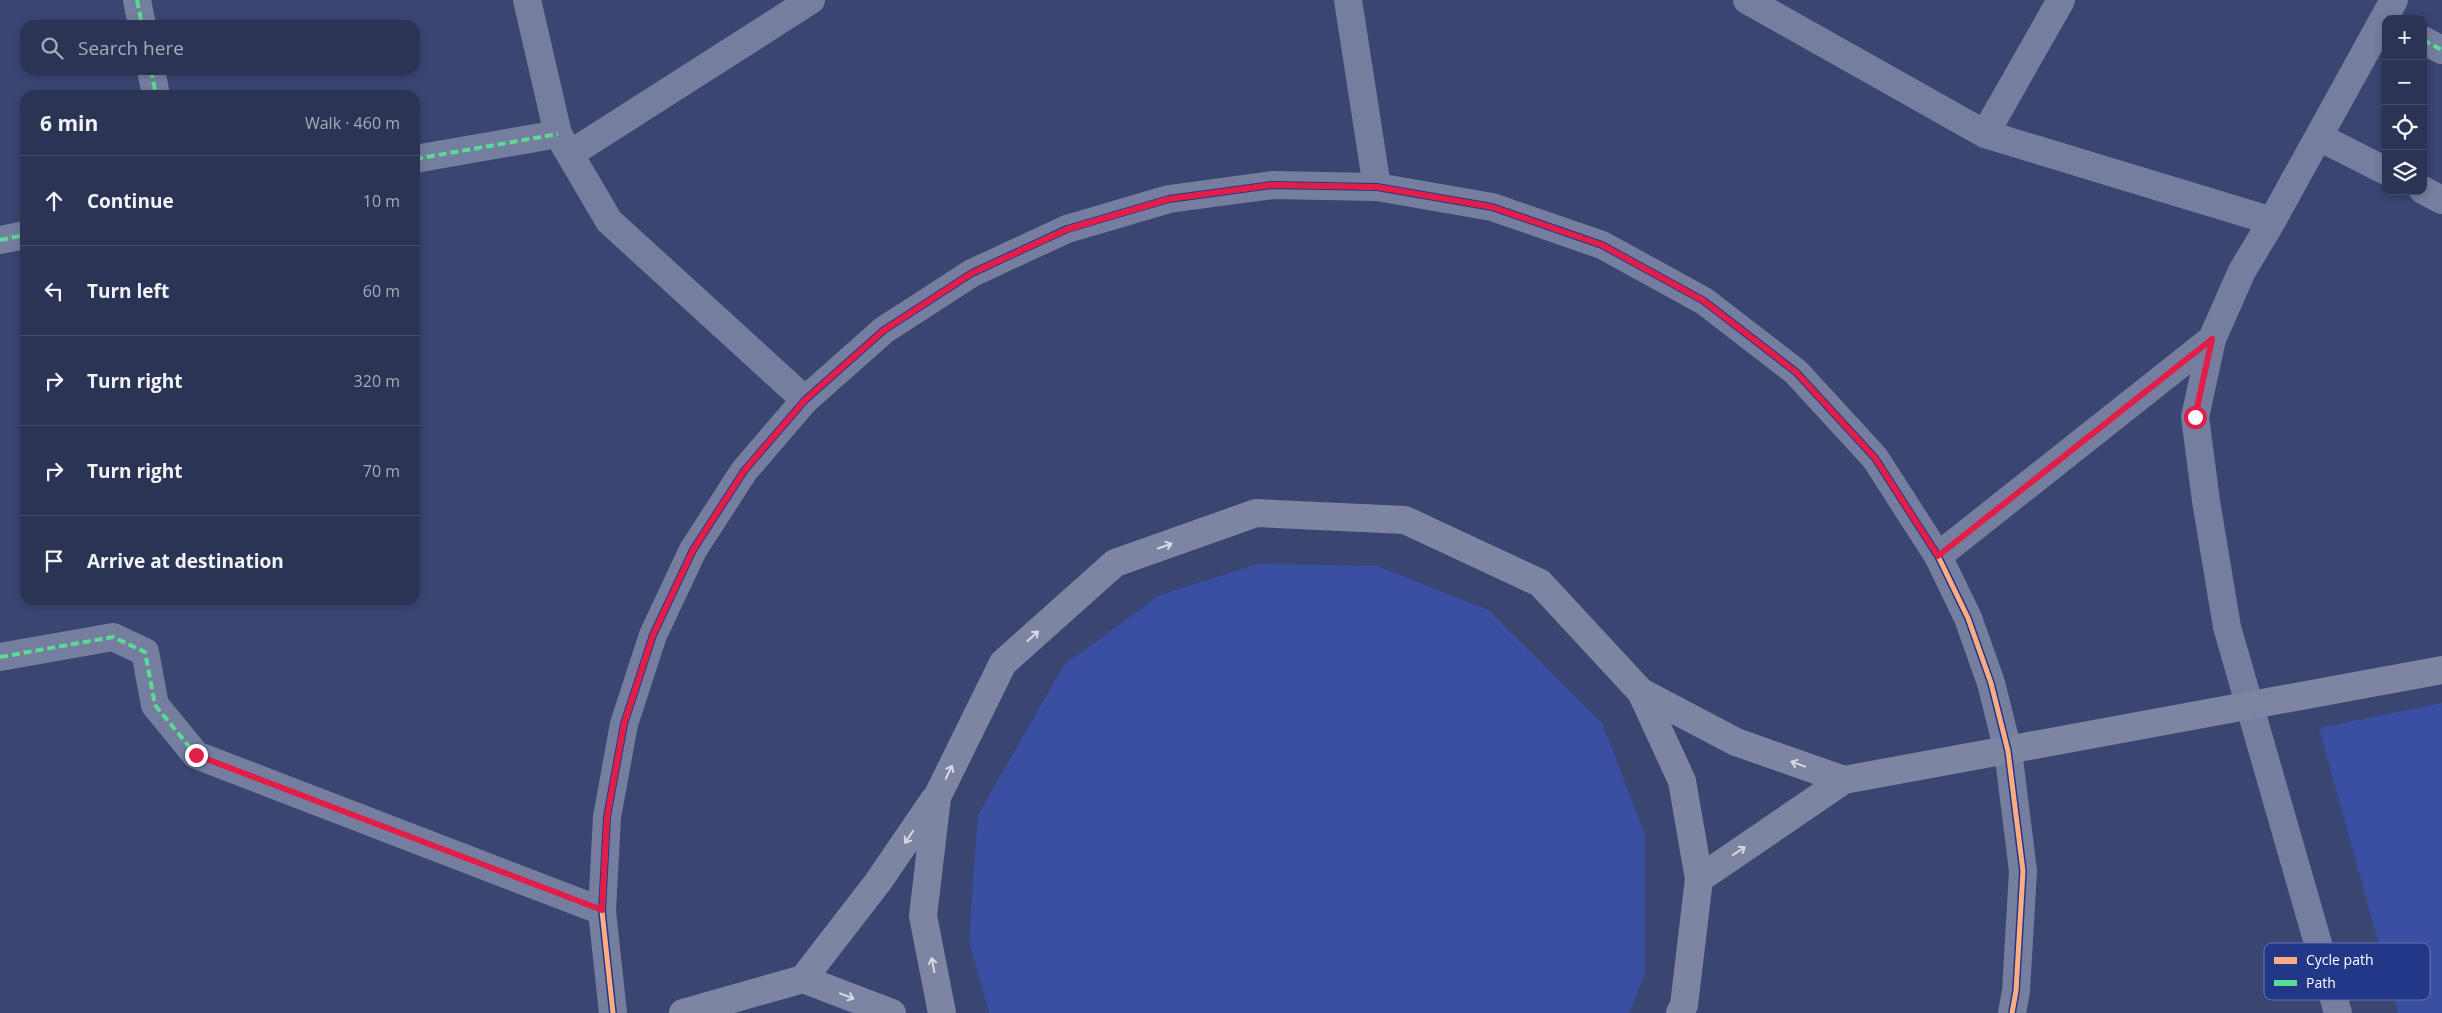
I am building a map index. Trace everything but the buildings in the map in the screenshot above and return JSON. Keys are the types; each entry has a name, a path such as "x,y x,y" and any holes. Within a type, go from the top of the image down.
{"street":[{"path":"137,0 141,20"},
{"path":"527,0 564,144 609,221 805,400"},
{"path":"420,158 564,144 811,0"},
{"path":"1348,0 1377,187"},
{"path":"1985,134 2061,0"},
{"path":"1756,2 1985,134 2272,222"},
{"path":"2318,943 2227,627 2206,501 2195,417 2212,339 2242,271 2272,222 2388,13"},
{"path":"2427,42 2442,50"},
{"path":"152,75 155,90"},
{"path":"2319,136 2382,169"},
{"path":"613,1013 602,910 607,817 622,734 653,635 693,550 744,471 805,400 884,330 972,273 1068,229 1169,199 1272,185 1377,187 1492,207 1602,245 1704,301 1796,372 1875,458 1938,556 1968,618 1991,684 2008,751 2023,871 2016,991 2012,1013"},
{"path":"2427,192 2442,200"},
{"path":"0,240 20,236"},
{"path":"1938,556 2212,339"},
{"path":"683,1013 803,979 878,882 937,797 1003,663 1115,563 1256,513 1404,520 1540,583 1641,692 1682,782 1699,879 1684,1005 1680,1013"},
{"path":"0,657 114,637 145,652 155,705 196,755 602,910"},
{"path":"1699,879 1844,780 2442,670"},
{"path":"1641,692 1736,742 1844,780"},
{"path":"937,797 923,916 942,1013"},
{"path":"803,979 892,1013"},
{"path":"2334,1000 2338,1013"}],"shaded area":[{"path":"1258,564 1377,566 1488,610 1602,723 1645,835 1645,973 1629,1013 989,1013 969,940 978,815 1064,665 1160,595"},
{"path":"2442,703 2442,1013 2398,1013 2394,1000 2430,1000 2430,943 2379,943 2319,728"}],"marked path":[{"path":"137,0 141,20"},
{"path":"2427,42 2442,50"},
{"path":"152,75 155,90"},
{"path":"420,158 558,134"},
{"path":"0,240 20,236"},
{"path":"0,657 113,637 145,652 155,705 196,755 602,911"}],"cycle path":[{"path":"613,1013 602,911 607,817 624,724 653,635 693,550 744,471 805,400 884,330 972,273 1067,229 1169,199 1272,185 1377,187 1492,207 1602,245 1704,301 1796,372 1875,458 1938,556 1968,618 1991,683 2008,751 2023,871 2016,991 2012,1013"}],"route":[{"path":"196,755 602,910 607,817 624,724 653,635 693,550 744,471 805,400 884,330 972,273 1068,229 1169,199 1272,185 1377,187 1492,207 1602,245 1704,301 1796,372 1875,458 1938,556 2212,339 2195,417"}]}
